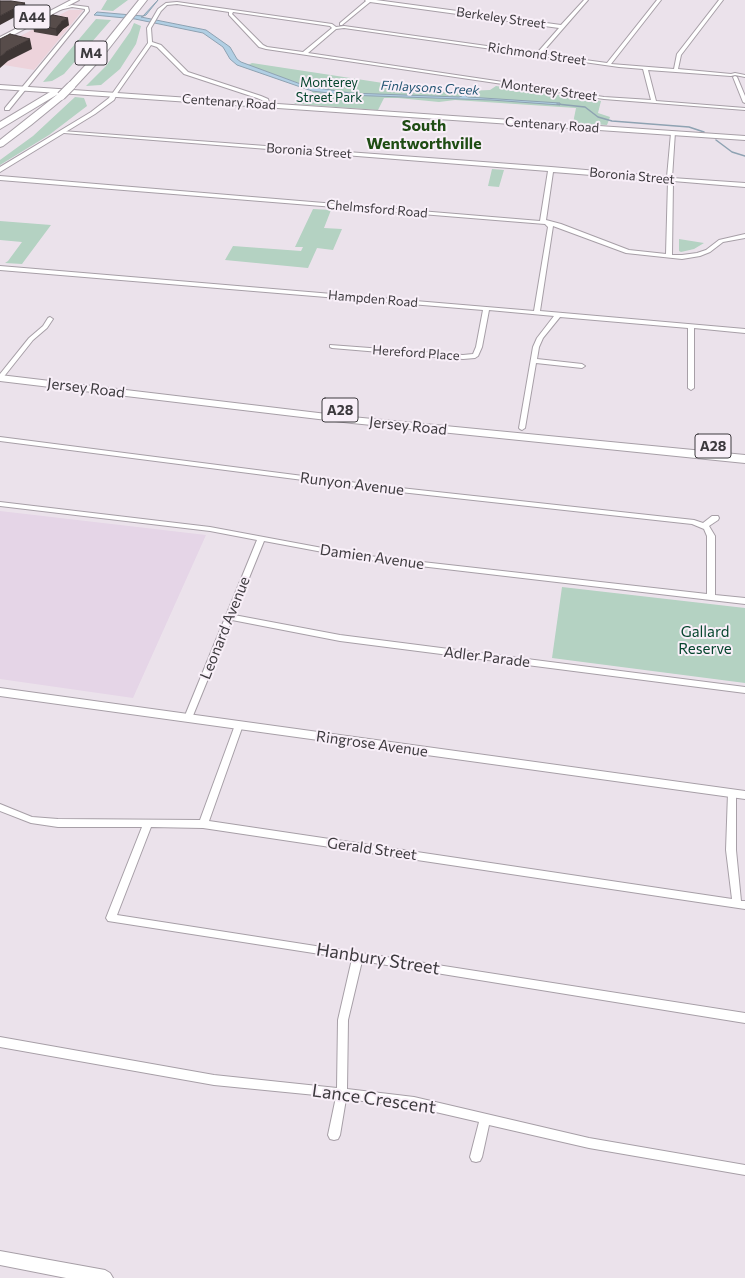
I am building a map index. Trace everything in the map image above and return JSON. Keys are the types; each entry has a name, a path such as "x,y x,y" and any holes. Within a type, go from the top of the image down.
{"highway":[{"name":"A44","path":"0,34 65,0"},
{"name":"A44","path":"0,40 76,0"},
{"name":"M4","path":"0,136 32,113 54,94 71,86 97,58 125,17 134,0"},
{"name":"M4","path":"0,144 28,124 125,17 144,0"},
{"path":"0,126 54,94"},
{"path":"0,153 8,147 28,124"},
{"name":"Jersey Road","path":"2,374 359,412 745,449"},
{"name":"Jersey Road","path":"2,374 352,420 745,459"}],"main road":[{"name":"Centenary Road","path":"0,87 745,138"}],"street":[{"path":"342,25 368,0"},
{"name":"Berkeley Street","path":"368,0 563,26"},
{"path":"578,0 586,0"},
{"path":"538,54 586,0"},
{"path":"608,64 659,0"},
{"path":"676,70 679,55 720,0"},
{"path":"0,170 64,132 112,99 150,43 149,30 151,24 161,7 166,4 177,3 334,26"},
{"path":"7,109 87,11 87,8 72,6 59,9"},
{"name":"Monterey Street","path":"231,11 230,14 262,47 599,98 745,109"},
{"name":"Richmond Street","path":"334,26 342,25 608,64 738,76"},
{"path":"304,54 334,26"},
{"path":"150,43 159,46 186,73 259,97 268,102 266,105"},
{"path":"645,68 654,102"},
{"path":"738,76 745,102"},
{"name":"Boronia Street","path":"64,132 745,185"},
{"path":"669,256 669,178 672,133"},
{"path":"537,313 551,226 543,221 551,169"},
{"name":"Chelmsford Road","path":"0,178 547,223 559,225 628,252 669,256 682,257 698,254 725,240 745,236"},
{"name":"Hampden Road","path":"0,268 745,331"},
{"name":"Hereford Place","path":"332,346 464,357 475,356 486,308"},
{"path":"522,428 536,347 540,338 558,315"},
{"path":"2,374 31,339 45,327 50,319"},
{"path":"691,326 691,388"},
{"path":"534,361 582,366"},
{"name":"Runyon Avenue","path":"0,440 373,487 690,521 704,526"},
{"name":"Damien Avenue","path":"0,504 210,529 360,557 745,601"},
{"path":"711,597 711,536 709,531 704,526 716,518"},
{"name":"Leonard Avenue","path":"188,718 262,538"},
{"name":"Adler Parade","path":"230,617 340,638 745,690"},
{"name":"Ringrose Avenue","path":"0,692 745,795"},
{"path":"203,824 239,725"},
{"path":"732,793 731,850 741,904"},
{"name":"Gerald Street","path":"0,807 31,820 58,824 203,824 741,904"},
{"name":"Hanbury Street","path":"148,824 111,918 745,1018"},
{"path":"334,1135 342,1093 344,1020 358,956"},
{"name":"Lance Crescent","path":"0,1042 214,1080 414,1102 603,1146 745,1170"},
{"path":"476,1157 485,1118"},
{"path":"0,1258 105,1278"}],"shaded area":[{"path":"69,10 83,10 34,70 4,65 0,68 0,47"},
{"path":"0,511 206,535 133,698 0,679"}],"green space":[{"path":"107,0 128,0 113,11 101,10"},
{"path":"96,19 111,20 64,74 52,81 43,82"},
{"path":"134,23 141,26 136,44 120,69 101,85 86,86 106,66 130,32"},
{"name":"Monterey Street Park","path":"252,63 442,92 490,90 496,86 601,101 598,113 610,117 607,125 573,123 576,108 455,100 439,102 384,98 378,110 294,104 313,93 309,87 248,65"},
{"path":"75,97 84,98 87,106 49,135 0,165 0,160 33,136"},
{"path":"492,169 504,170 499,187 488,186"},
{"path":"313,209 331,210 324,228 342,229 333,250 317,248 308,268 225,260 233,246 301,251 303,247 295,247"},
{"path":"0,221 51,225 22,264 5,263 22,242 0,240"},
{"path":"679,239 704,243 694,249 681,252 679,251"},
{"name":"Gallard Reserve","path":"562,587 745,608 745,683 552,658"}],"water":[{"path":"158,0 146,15 141,17 206,30 230,47 237,59 241,62 306,86 350,93 459,97 462,96 463,93 466,93 466,96 468,97 560,103 560,105 491,100 345,95 312,91 237,65 230,59 223,47 203,33 135,19 94,15 97,12 143,16"}],"building":[{"path":"0,1 11,1 25,3 0,16"},
{"path":"53,15 68,18 62,21 56,29 33,24"},
{"path":"10,34 30,39 7,51 0,57 0,39"}],"waterway":[{"name":"Finlaysons Creek","path":"22,5 38,7"},
{"name":"Finlaysons Creek","path":"557,104 585,107 598,117 612,121 689,127 704,132"},
{"name":"Finlaysons Creek","path":"716,140 732,152 745,156"}],"district":[{"name":"South Wentworthville","path":"424,135"}]}
